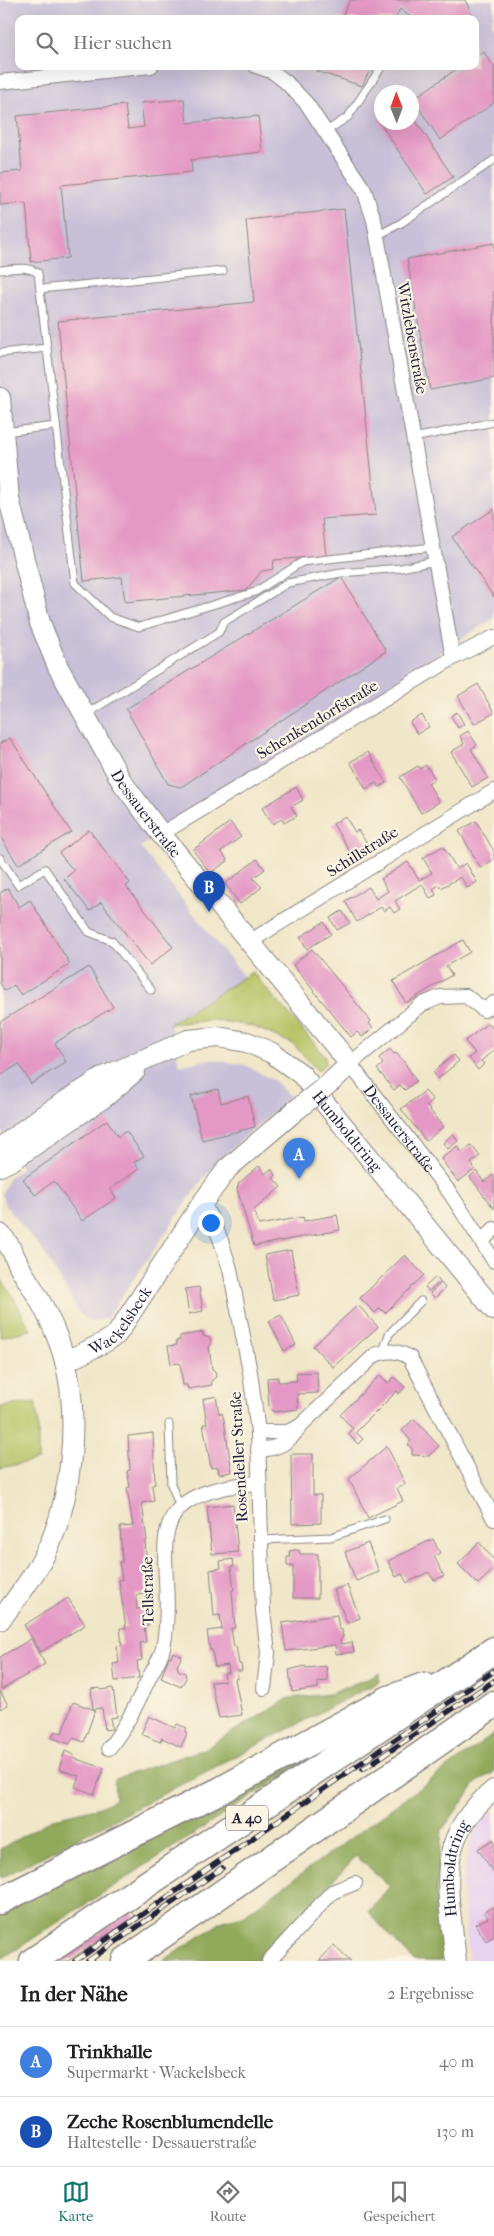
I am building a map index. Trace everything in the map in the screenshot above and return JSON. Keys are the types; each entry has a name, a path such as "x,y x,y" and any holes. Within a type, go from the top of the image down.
{"highway":[{"name":"A 40","path":"33,1961 494,1650"},
{"path":"0,1901 222,1790 389,1699 460,1673"},
{"path":"125,1961 491,1706"}],"street":[{"path":"0,82 113,70"},
{"name":"Witzlebenstraße","path":"267,70 286,82 307,104 364,190 377,236 452,658"},
{"name":"Dessauerstraße","path":"0,398 9,499 40,623 58,667 122,782 160,834 350,1064 450,1193 494,1261"},
{"name":"Schenkendorfstraße","path":"160,834 452,658 494,637"},
{"name":"Schillstraße","path":"249,942 494,790"},
{"path":"350,1064 422,1005 440,997 466,996 484,1010 494,1003"},
{"name":"Humboldtring","path":"5,1158 41,1117 104,1078 188,1040 218,1037 247,1042 272,1053 301,1074 494,1310"},
{"name":"Humboldtring","path":"5,1158 106,1096 156,1054"},
{"name":"Wackelsbeck","path":"65,1362 107,1342 117,1334 203,1202 228,1168 350,1064"},
{"path":"0,1132 41,1117"},
{"path":"0,1176 5,1158"},
{"name":"Rosendeller Straße","path":"203,1202 220,1238 230,1269 250,1372 258,1432 263,1611 268,1653 264,1688"},
{"path":"482,1241 494,1229"},
{"path":"0,1620 21,1594 44,1556 62,1510 72,1456 70,1395 65,1362 51,1322 36,1293 17,1264 10,1246 1,1237"},
{"path":"258,1450 274,1449 283,1444 294,1436 300,1426 375,1355 396,1351 410,1358 494,1519"},
{"path":"258,1432 287,1432 300,1426"},
{"name":"Tellstraße","path":"109,1748 124,1729 163,1650 166,1627 164,1543 171,1519 180,1508 198,1495 239,1484 258,1482"},
{"name":"Humboldtring","path":"456,1961 448,1885 448,1864 454,1839 470,1812 494,1790"},
{"path":"269,1961 332,1892 355,1883"}],"lane":[{"path":"325,132 348,117 379,70"},
{"path":"377,236 401,224 494,160"},
{"path":"0,270 32,269 38,273 76,583 110,617 139,627 255,592 302,562 433,547"},
{"path":"40,289 223,270"},
{"path":"0,353 47,348"},
{"path":"413,438 494,422"},
{"path":"3,432 56,426"},
{"path":"84,715 219,632 224,622 288,583 341,573 401,568 435,561"},
{"path":"0,858 18,885 45,869 89,932 112,940 151,990"},
{"path":"383,1352 389,1334 421,1301"},
{"path":"169,1424 171,1484 180,1508"},
{"path":"260,1540 330,1538 385,1519"}],"shaded area":[{"path":"0,0 494,0 494,14 490,24 494,29 494,618 140,847 245,978 170,1024 180,1066 210,1059 245,1065 273,1080 291,1097 225,1154 201,1181 107,1318 91,1322 80,1314 44,1252 5,1205 2,1195 8,1178 22,1168 0,1128"},
{"path":"494,1811 494,1961 469,1961 462,1885 469,1847 479,1821"}],"green space":[{"path":"252,972 325,1056 326,1063 318,1071 293,1044 252,1026 213,1020 169,1024"},
{"path":"0,1278 11,1293 31,1330 0,1337"},
{"path":"35,1402 38,1420 38,1460 0,1468 0,1407"},
{"path":"379,1673 379,1682 0,1877 0,1849 54,1818 100,1807 115,1799 114,1779 204,1749 289,1698 330,1694"},
{"path":"494,1734 494,1772 476,1783 442,1830 436,1893 442,1961 414,1961 368,1912 390,1886 356,1856 258,1961 163,1961 223,1921 243,1916"},
{"path":"326,1748 0,1960 0,1913"}],"building":[{"path":"350,0 465,0 472,15 408,15 400,9 397,15 343,15"},
{"path":"483,51 494,67 494,103 440,140 419,108 419,95 455,70 479,70 479,54"},
{"path":"316,70 370,70 362,86"},
{"path":"184,99 187,123 258,116 262,152 191,160 192,172 61,185 68,258 31,262 26,203 0,205 0,173 22,171 17,116 125,105 128,129 144,127 141,103"},
{"path":"419,126 453,177 427,194 385,130 419,130"},
{"path":"344,209 376,515 322,519 326,556 274,560 273,569 262,571 246,590 125,602 122,577 84,581 58,321 254,302 246,220"},
{"path":"494,243 494,378 430,390 407,259"},
{"path":"494,509 494,597 452,537"},
{"path":"341,577 386,651 181,787 168,784 126,709"},
{"path":"478,684 494,713 474,724 458,696"},
{"path":"457,712 464,724 458,728 451,716"},
{"path":"422,715 429,727 417,734 410,722"},
{"path":"468,731 477,745 471,749 488,778 472,787 451,752 464,744 460,736"},
{"path":"10,738 71,832 18,865 0,836 0,743"},
{"path":"368,752 386,783 379,787 376,783 366,789 350,762"},
{"path":"426,765 435,779 428,783 439,802 421,813 400,777 418,766 420,769"},
{"path":"296,787 303,800 291,807 297,816 284,823 282,819 272,824 262,808"},
{"path":"345,816 355,832 358,830 370,848 354,858 333,824"},
{"path":"476,821 494,851 494,859 481,868 459,831"},
{"path":"230,822 241,837 221,851 228,861 210,873 193,850"},
{"path":"89,830 130,883 126,886 173,947 150,965 101,902 90,911 64,879 74,871 59,853"},
{"path":"443,846 457,869 466,863 477,882 467,888 461,877 441,888 439,885 433,889 436,895 430,898 422,884 395,901 400,909 394,913 390,907 384,911 381,907 357,922 345,901 369,887 376,899 388,891 381,879 408,862 419,880 432,873 423,858"},
{"path":"257,859 265,869 253,878 262,887 240,904 225,884"},
{"path":"8,888 19,907 30,900 70,964 21,995 14,985 5,991 0,983 0,893"},
{"path":"342,911 350,923 337,930 330,918"},
{"path":"324,922 331,934 307,949 300,937"},
{"path":"463,940 470,952 446,966 452,975 406,1003 393,981"},
{"path":"312,949 371,1021 369,1023 373,1028 362,1037 357,1032 351,1037 293,965"},
{"path":"89,967 113,1007 55,1043 66,1062 31,1084 19,1064 0,1076 0,1022"},
{"path":"488,1023 494,1030 494,1050 481,1061 484,1064 478,1070 469,1058 475,1053 465,1041"},
{"path":"390,1049 405,1063 416,1081 405,1090 400,1085 394,1090 377,1069 383,1064 379,1058"},
{"path":"454,1055 459,1061 438,1079 433,1072"},
{"path":"218,1089 221,1103 248,1096 255,1127 202,1140 191,1096"},
{"path":"425,1091 433,1100 426,1105 443,1127 426,1141 401,1109"},
{"path":"107,1120 118,1137 126,1131 144,1156 134,1162 139,1169 110,1189 116,1198 82,1221 54,1181 35,1195 23,1179"},
{"path":"453,1134 458,1141 448,1149 443,1143"},
{"path":"471,1145 480,1156 471,1163 475,1169 458,1182 441,1159 457,1146 462,1152"},
{"path":"259,1166 265,1174 271,1169 276,1175 273,1178 281,1187 254,1210 259,1225 303,1217 304,1221 337,1215 340,1230 254,1246 237,1189 239,1183"},
{"path":"476,1171 484,1182 494,1174 494,1209 470,1177"},
{"path":"291,1250 299,1295 273,1300 265,1255"},
{"path":"405,1255 424,1275 385,1313 380,1308 375,1313 360,1298"},
{"path":"436,1277 440,1282 429,1291 425,1287"},
{"path":"441,1283 445,1288 435,1298 430,1293"},
{"path":"199,1287 203,1311 189,1314 185,1289"},
{"path":"358,1305 378,1327 333,1367 313,1346"},
{"path":"281,1315 296,1345 284,1351 269,1321"},
{"path":"203,1332 203,1336 210,1338 211,1344 209,1347 212,1369 215,1371 216,1377 211,1381 212,1385 188,1389 187,1385 183,1385 180,1363 171,1364 168,1346 177,1345 176,1341 180,1340 180,1336"},
{"path":"317,1372 318,1393 297,1394 298,1409 273,1412 269,1407 267,1378 278,1377 278,1382 297,1381 296,1373"},
{"path":"380,1375 388,1383 394,1377 405,1387 399,1394 397,1391 356,1432 363,1439 358,1444 348,1434 353,1429 340,1415"},
{"path":"216,1396 219,1414 222,1413 224,1420 232,1472 219,1474 218,1467 211,1468 203,1424 207,1424 203,1399"},
{"path":"414,1419 439,1446 429,1456 412,1455 412,1449 408,1444 411,1441 402,1430"},
{"path":"153,1433 155,1484 152,1485 154,1501 142,1503 147,1541 145,1542 148,1576 145,1576 147,1594 136,1595 137,1609 146,1608 148,1625 144,1626 146,1642 140,1643 142,1660 137,1661 139,1678 115,1681 113,1664 119,1663 117,1646 122,1645 120,1628 126,1628 119,1580 122,1579 119,1562 122,1562 120,1527 133,1526 127,1488 130,1487 127,1471 130,1470 128,1436"},
{"path":"387,1446 405,1484 397,1488 403,1501 368,1518 349,1479"},
{"path":"291,1454 313,1454 313,1495 321,1495 321,1523 292,1524"},
{"path":"233,1504 238,1552 212,1554 207,1507"},
{"path":"433,1539 440,1553 434,1556 444,1576 434,1580 428,1572 407,1583 402,1574 396,1577 388,1561"},
{"path":"479,1542 494,1560 494,1569 478,1584 458,1564"},
{"path":"368,1543 379,1572 356,1581 345,1552"},
{"path":"299,1550 300,1554 318,1554 318,1598 293,1598 293,1566 287,1566 287,1557 291,1557 289,1551"},
{"path":"233,1559 234,1566 231,1567 235,1628 231,1628 234,1647 236,1646 242,1671 237,1671 238,1678 235,1679 242,1715 219,1718 211,1682 225,1681 224,1673 229,1673 228,1665 215,1667 212,1650 210,1650 207,1631 222,1629 220,1615 214,1616 210,1570 221,1568 220,1561"},
{"path":"347,1585 360,1618 347,1623 334,1590"},
{"path":"68,1598 85,1625 41,1652 24,1625"},
{"path":"337,1615 339,1629 342,1630 343,1637 340,1640 341,1644 352,1642 354,1652 336,1654 335,1645 286,1651 282,1623"},
{"path":"31,1639 45,1664 1,1690 0,1657"},
{"path":"173,1652 182,1656 177,1666 179,1671 185,1673 186,1678 181,1687 161,1678 169,1656 171,1657"},
{"path":"305,1666 306,1668 326,1666 328,1681 318,1682 318,1688 292,1692 289,1670"},
{"path":"100,1688 100,1690 113,1688 117,1717 110,1718 112,1729 105,1730 102,1708 93,1709 91,1689"},
{"path":"0,1691 8,1705 0,1709"},
{"path":"73,1702 95,1710 84,1742 73,1738 70,1744 52,1738 55,1731 62,1733"},
{"path":"149,1716 175,1728 177,1724 187,1728 185,1732 187,1733 181,1747 162,1738 160,1742 141,1734"},
{"path":"65,1751 74,1755 73,1758 104,1768 94,1794 75,1787 79,1776 59,1769"},
{"path":"494,1839 494,1873 478,1849"},
{"path":"494,1906 494,1936 486,1941 475,1924 488,1918 484,1912"},
{"path":"131,1912 135,1916 68,1961 58,1961"},
{"path":"334,1945 351,1961 319,1961"}],"railway":[{"path":"75,1961 494,1671"},
{"path":"363,1769 494,1681"},
{"path":"88,1961 222,1868"}],"place":[{"name":"Zeche Rosenblumendelle","path":"209,912"},
{"name":"Trinkhalle","path":"299,1179"}]}
